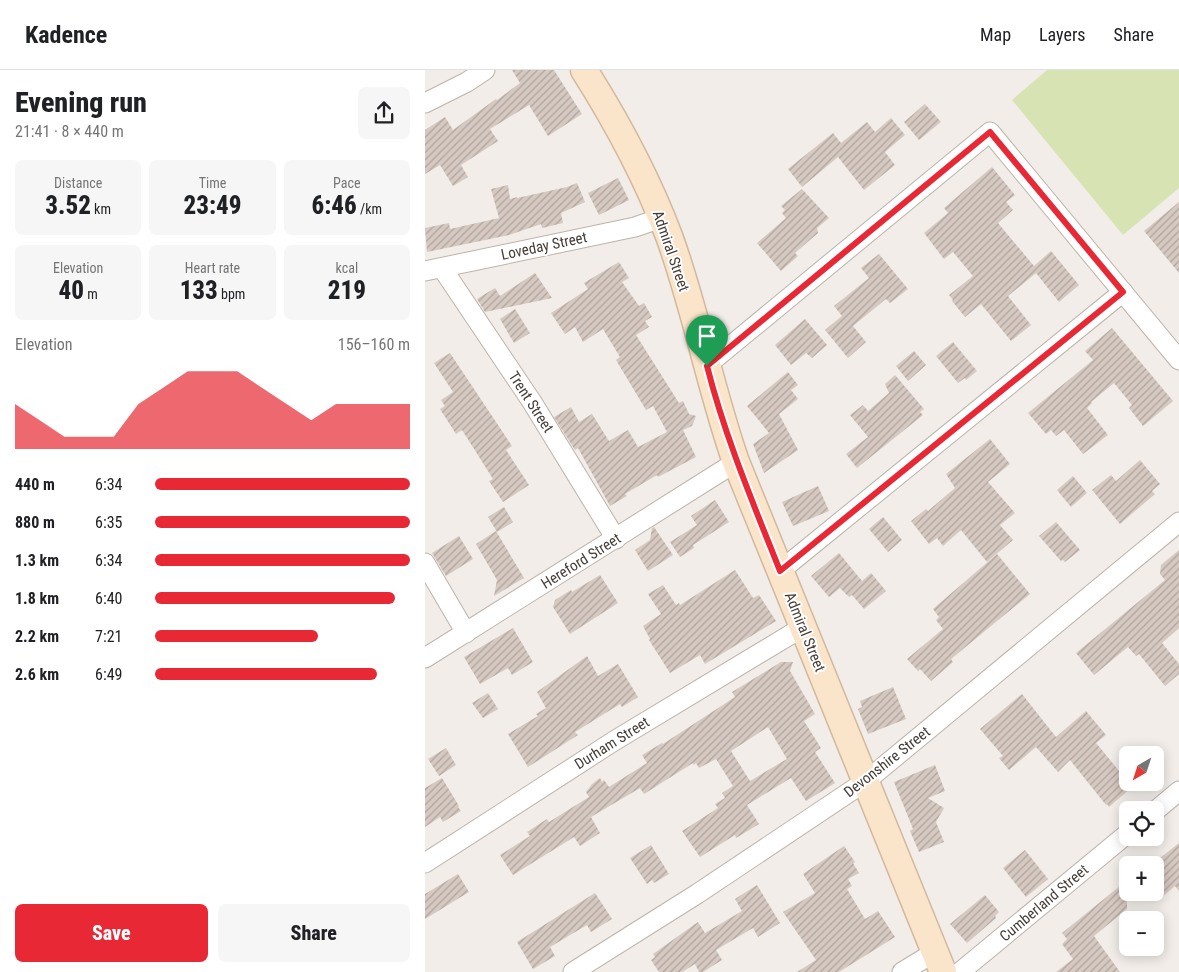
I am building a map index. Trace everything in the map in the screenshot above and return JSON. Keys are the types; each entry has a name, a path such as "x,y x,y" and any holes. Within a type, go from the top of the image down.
{"main road":[{"name":"Admiral Street","path":"583,70 607,108 632,154 661,218 678,264 719,414 736,462 939,962"}],"street":[{"path":"425,103 463,76 485,70"},
{"path":"707,366 990,132 1179,360"},
{"name":"Loveday Street","path":"434,269 635,227 661,218"},
{"name":"Trent Street","path":"434,269 532,402 616,539"},
{"path":"780,571 1123,292"},
{"name":"Hereford Street","path":"425,658 736,462"},
{"name":"Devonshire Street","path":"573,972 697,894 866,781 1179,522"},
{"path":"425,563 466,633"},
{"name":"Durham Street","path":"425,863 614,741 803,627"},
{"path":"1164,804 1179,791"},
{"name":"Cumberland Street","path":"960,972 1119,841"},
{"path":"902,972 939,962"}],"green space":[{"path":"1047,70 1179,70 1179,188 1123,235 1012,100"}],"building":[{"path":"512,70 554,70 582,114 548,136 529,105 490,129 498,141 461,165 468,177 453,186 440,165 425,174 425,130 445,117 453,130 497,100 520,83"},
{"path":"925,104 941,122 919,140 904,122"},
{"path":"891,118 905,135 885,152 895,165 864,190 838,157 802,187 788,169 833,133 841,143 867,122 875,132"},
{"path":"992,167 1015,195 1006,202 1013,210 998,223 1034,266 1051,251 1079,285 1059,302 1036,273 1008,296 1031,325 1011,341 981,304 965,317 952,301 949,295 973,276 953,252 944,259 924,233 948,213 944,208"},
{"path":"618,178 629,200 599,215 588,193"},
{"path":"577,183 585,202 561,213 563,223 542,228 541,224 509,235 427,252 425,228 449,223 450,229 499,218 491,189 508,185 510,199 567,187"},
{"path":"802,189 829,218 817,228 818,233 795,253 798,256 781,271 757,243 786,218 782,213 785,210 781,206"},
{"path":"1179,202 1179,273 1144,231"},
{"path":"879,254 908,289 890,303 886,299 853,326 866,342 848,358 825,330 842,316 834,306 869,278 861,268"},
{"path":"619,262 629,278 622,282 639,306 644,303 652,317 645,321 649,327 636,335 679,403 683,401 689,414 696,416 692,426 683,430 696,457 658,477 657,475 625,494 627,496 610,506 578,448 575,450 554,417 571,407 579,422 592,414 609,441 628,430 638,447 667,432 653,406 646,410 616,360 620,357 603,329 583,342 575,327 565,334 551,313 588,289 584,283"},
{"path":"535,273 552,298 485,312 477,299 495,288 500,296"},
{"path":"515,309 530,333 514,343 500,319"},
{"path":"805,319 827,345 812,358 806,353 791,365 775,345"},
{"path":"1112,328 1173,401 1143,426 1129,408 1132,405 1114,383 1091,402 1087,408 1108,435 1083,454 1064,430 1056,436 1051,430 1046,434 1028,413 1093,360 1085,351"},
{"path":"953,342 977,371 966,380 965,378 958,383 936,356"},
{"path":"914,351 926,365 908,381 896,366"},
{"path":"450,353 512,446 506,450 529,485 503,502 489,481 493,479 462,430 456,434 440,409 445,406 441,400 453,392 434,363"},
{"path":"788,372 798,385 791,390 798,399 779,414 798,450 764,473 753,444 769,433 747,406"},
{"path":"895,375 924,409 920,412 923,415 857,468 846,454 868,437 850,415 863,405 868,411 889,393 885,384"},
{"path":"990,439 1010,464 988,482 1015,513 1000,525 1013,540 987,562 961,530 943,546 937,538 929,544 911,521 926,509 928,511 955,488 946,474"},
{"path":"1140,460 1160,484 1152,491 1155,494 1120,524 1092,490 1111,475 1116,481"},
{"path":"1073,476 1087,493 1071,507 1057,490"},
{"path":"818,486 829,511 793,526 782,502"},
{"path":"715,500 729,522 693,545 694,548 680,557 670,542 697,525 691,516"},
{"path":"504,507 513,522 497,532 488,517"},
{"path":"883,517 902,540 888,552 869,529"},
{"path":"1056,522 1080,550 1065,562 1061,561 1039,536"},
{"path":"654,527 673,555 648,571 635,550 650,540 652,528"},
{"path":"496,531 524,578 494,596 497,580 476,544"},
{"path":"459,536 473,559 446,576 432,553"},
{"path":"1179,550 1179,628 1162,643 1179,664 1179,674 1165,686 1139,654 1136,656 1128,647 1094,675 1076,653 1165,580 1160,574 1161,565"},
{"path":"839,553 862,581 871,573 886,591 864,609 852,595 849,597 840,588 829,597 811,576"},
{"path":"997,554 1030,594 951,659 953,662 931,681 907,659 943,629 936,620 939,617 933,609"},
{"path":"735,570 753,598 759,595 776,621 705,664 700,655 670,673 649,640 643,626 661,614 648,594 663,585 676,605 679,603 680,605"},
{"path":"600,575 618,603 570,634 553,607 555,600"},
{"path":"513,628 533,662 512,675 508,668 480,684 464,657"},
{"path":"587,656 598,676 618,664 638,697 622,707 620,704 575,732 578,735 528,767 508,734 538,716 536,714 546,708 537,692"},
{"path":"781,662 793,662 790,671 815,714 804,721 821,748 815,752 835,783 806,801 791,778 747,805 759,824 736,838 735,835 700,857 682,831 718,808 715,804 725,798 722,793 733,786 716,759 699,768 696,763 694,765 693,763 644,794 640,788 591,817 600,833 580,846 574,837 513,875 500,855 530,836 527,832 547,819 549,822 589,797 586,792 600,778 609,787 647,763 642,755 663,744 735,697 732,692","holes":["768,727 787,759 750,781 731,751"]},
{"path":"893,687 906,719 868,734 858,709 862,707 860,701"},
{"path":"488,693 498,709 483,718 472,703"},
{"path":"1022,694 1056,737 1086,711 1106,735 1096,743 1119,771 1119,791 1128,791 1109,807 1070,760 1058,772 1036,747 1009,770 999,758 1003,756 980,729"},
{"path":"446,748 456,765 439,776 428,759"},
{"path":"935,765 945,791 928,798 944,808 936,822 944,842 919,852 910,831 913,829 894,782"},
{"path":"442,778 461,811 443,822 440,817 425,827 425,788"},
{"path":"1179,843 1179,891 1175,886 1164,895 1164,856"},
{"path":"651,845 669,874 654,883 652,880 647,884 630,858"},
{"path":"844,846 855,862 853,863 859,873 848,879 852,886 847,889 865,919 878,911 895,937 839,972 797,972 816,960 783,912 815,893 803,874"},
{"path":"1025,850 1048,879 1026,897 1003,868"},
{"path":"458,874 469,892 425,919 425,894"},
{"path":"757,885 780,923 758,937 753,928 716,950 722,960 703,972 699,972 695,964 682,972 659,972 651,960 655,957 653,954 698,922 705,933 742,911 735,899"},
{"path":"1119,887 1119,901 1127,901 1127,909 1119,911 1119,916 1094,936 1120,972 1056,972 1073,959 1062,944 1067,939 1062,933"},
{"path":"595,893 612,919 591,932 587,925 550,947 555,956 533,969 517,942"},
{"path":"985,895 999,912 995,916 996,918 967,943 950,924"}],"route":[{"path":"990,132 1123,292 780,571 736,462 719,414 707,366 990,132"}]}
